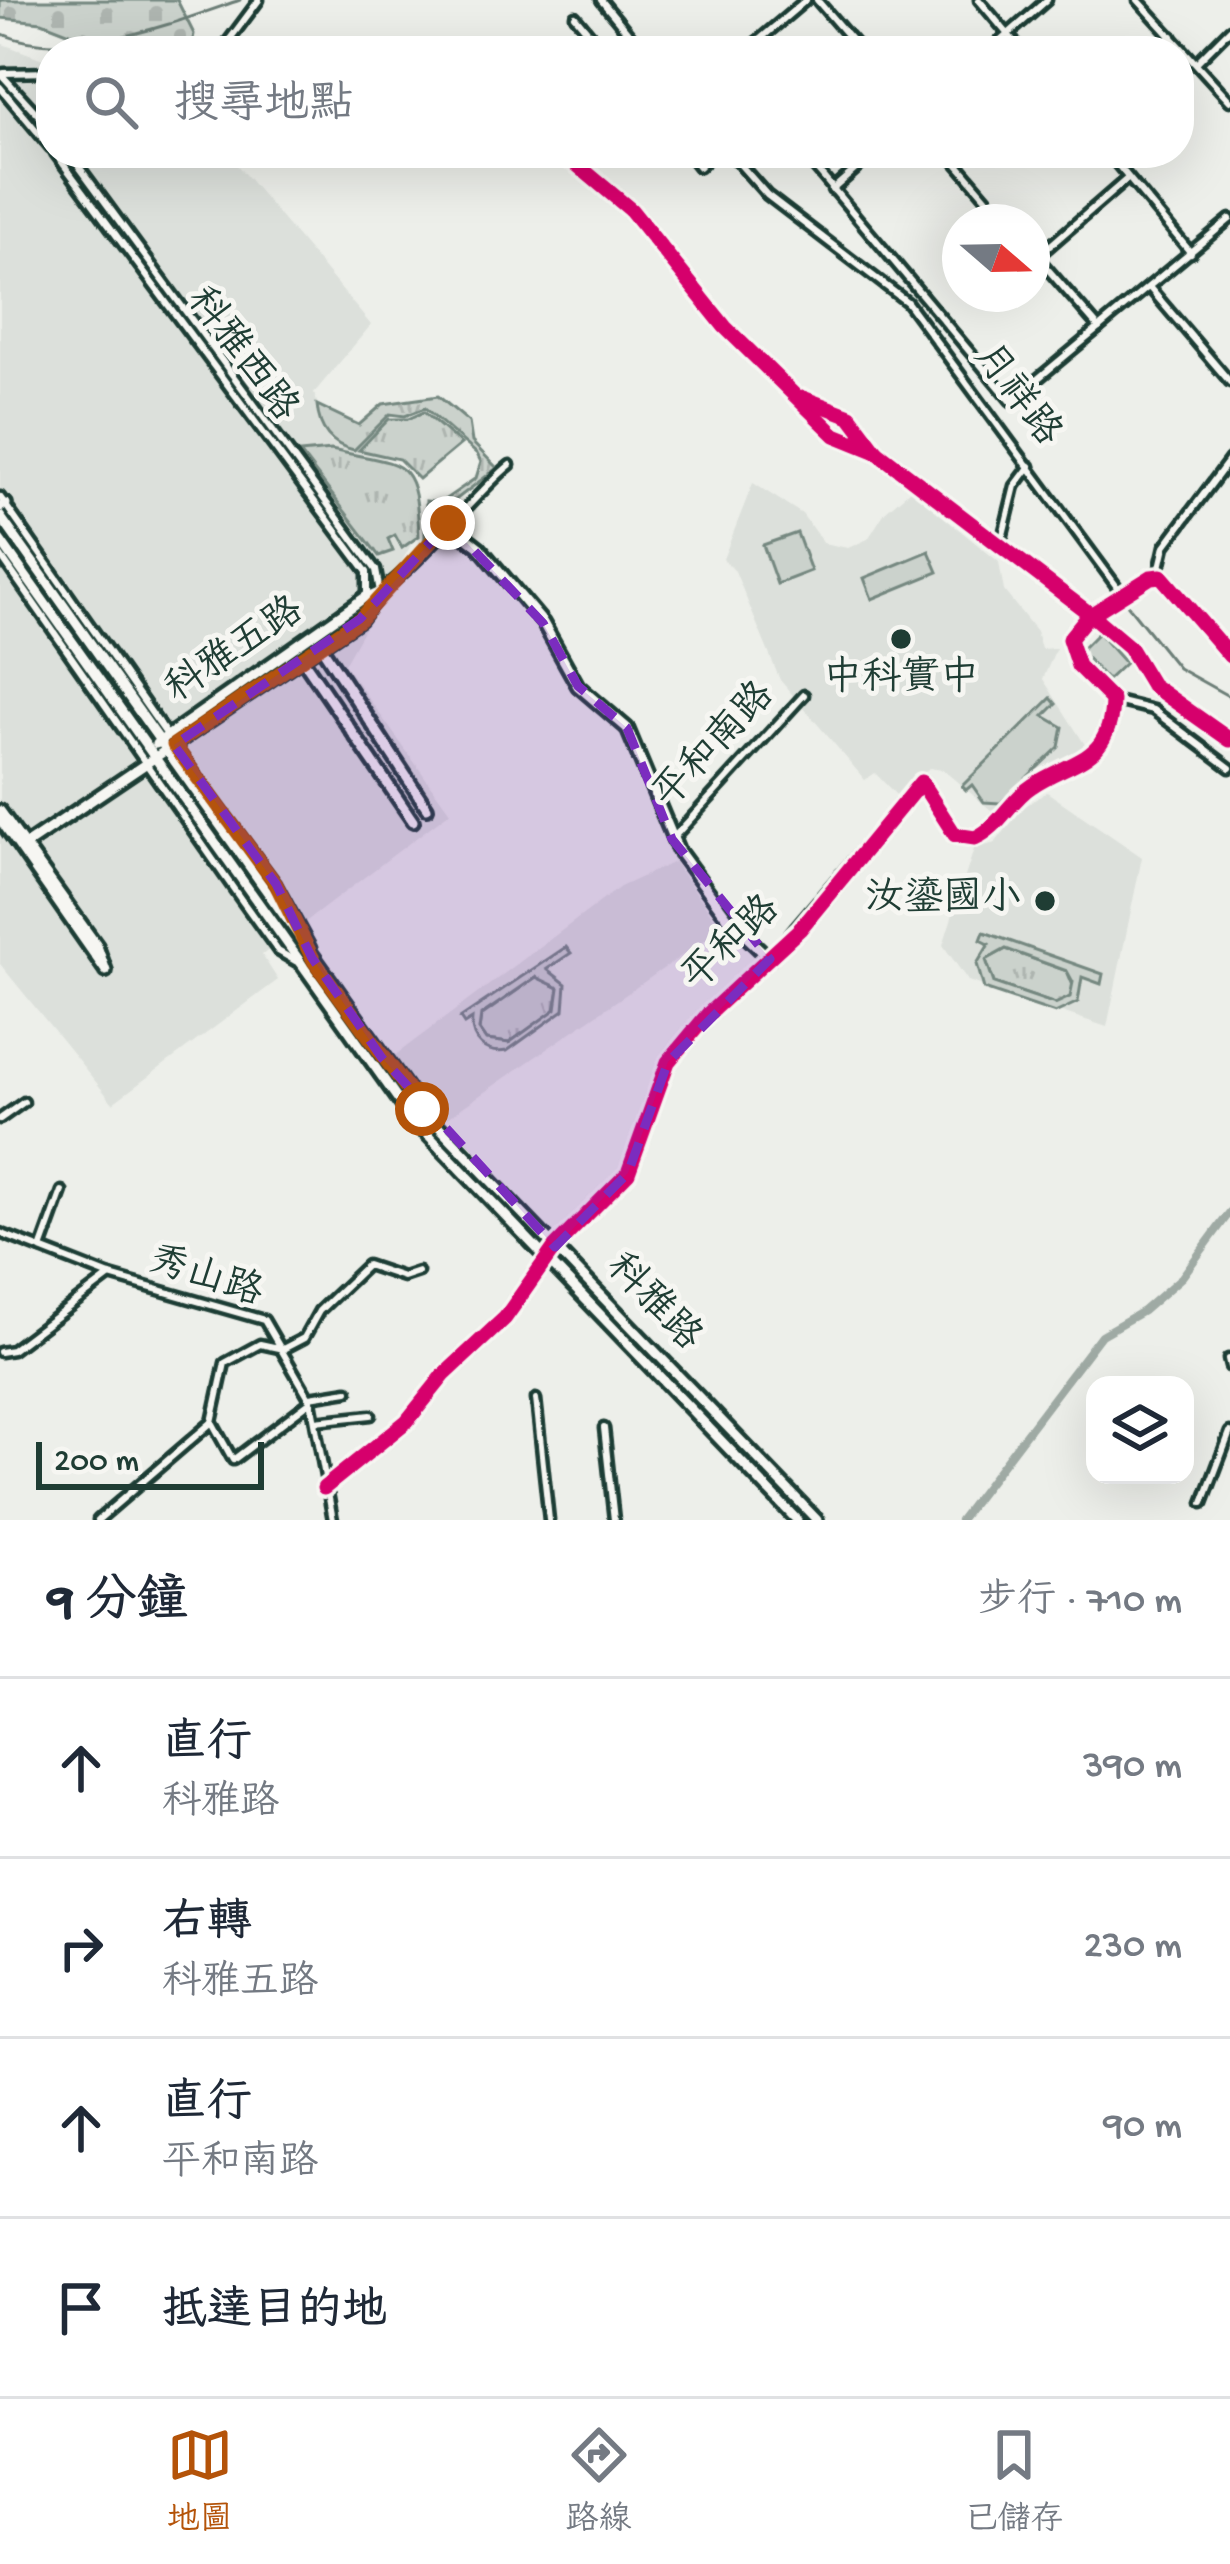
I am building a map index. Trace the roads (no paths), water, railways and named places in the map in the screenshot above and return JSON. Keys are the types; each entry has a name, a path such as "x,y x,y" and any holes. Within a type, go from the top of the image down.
{"street":[{"path":"232,36 259,0"},
{"path":"601,0 631,36"},
{"path":"764,36 806,0"},
{"path":"817,0 848,36"},
{"path":"979,0 1008,34 1048,0"},
{"path":"1138,0 1172,36"},
{"path":"575,16 592,36"},
{"path":"1230,29 1196,62 1230,100"},
{"path":"0,73 36,72"},
{"path":"0,73 36,113"},
{"name":"科雅西路","path":"0,87 36,130"},
{"name":"科雅西路","path":"66,168 367,572 367,596"},
{"name":"科雅西路","path":"80,168 369,559 380,592"},
{"name":"月祥路","path":"743,168 767,196 908,302 1121,596"},
{"path":"815,168 1012,401 1230,219"},
{"path":"832,190 857,168"},
{"path":"961,168 992,204"},
{"path":"1120,168 1191,253"},
{"path":"1050,242 1128,178"},
{"path":"1050,271 1099,328"},
{"path":"1149,287 1230,382"},
{"path":"1230,459 1165,546 1158,576 1087,617 1069,639 1078,666 1112,700 1153,710 1230,768"},
{"path":"367,596 411,569 448,523 510,465"},
{"path":"1000,548 1010,501 1028,468"},
{"path":"0,517 2,503"},
{"name":"科雅路","path":"2,503 300,964 410,1116 797,1520"},
{"name":"科雅路","path":"0,517 422,1109 818,1520"},
{"name":"平和南路","path":"448,523 479,547 543,623 578,686 627,728 672,839 730,921 770,958"},
{"name":"科雅路","path":"0,540 162,746"},
{"name":"科雅路","path":"0,555 278,951 300,964"},
{"path":"1158,576 1176,589 1230,656"},
{"name":"科雅五路","path":"162,746 360,619 380,592"},
{"name":"科雅五路","path":"23,847 367,596"},
{"path":"320,645 427,808"},
{"path":"301,657 413,821"},
{"name":"平和南路","path":"672,839 804,695"},
{"name":"平和路","path":"324,1489 407,1421 444,1375 506,1318 555,1247 628,1173 668,1062 708,1014 770,958 921,782 955,835 982,836 1034,784 1064,773 1095,752 1112,700"},
{"path":"0,815 106,970 97,946 23,847"},
{"path":"0,1119 24,1102"},
{"path":"41,1249 62,1191"},
{"name":"秀山路","path":"1,1234 110,1276 264,1320 310,1399 333,1520"},
{"path":"98,1520 212,1421 226,1363 260,1344 284,1349 304,1338 319,1312 367,1265 403,1276 418,1272"},
{"path":"0,1352 12,1350 110,1276"},
{"path":"212,1421 233,1460 310,1399 348,1391"},
{"path":"536,1399 549,1520"},
{"path":"314,1421 371,1415"},
{"path":"604,1428 614,1520"},
{"path":"1203,1503 1230,1432"}],"waterway":[{"path":"124,36 240,0"},
{"path":"608,0 620,19"},
{"path":"0,33 36,42"},
{"path":"884,281 904,297"},
{"path":"1121,597 1178,668 1230,697"},
{"path":"960,1520 1101,1335 1143,1311 1182,1277 1230,1212"}],"place":[{"name":"中科實中","path":"901,639"},
{"name":"汝鎏國小","path":"1045,901"}]}
